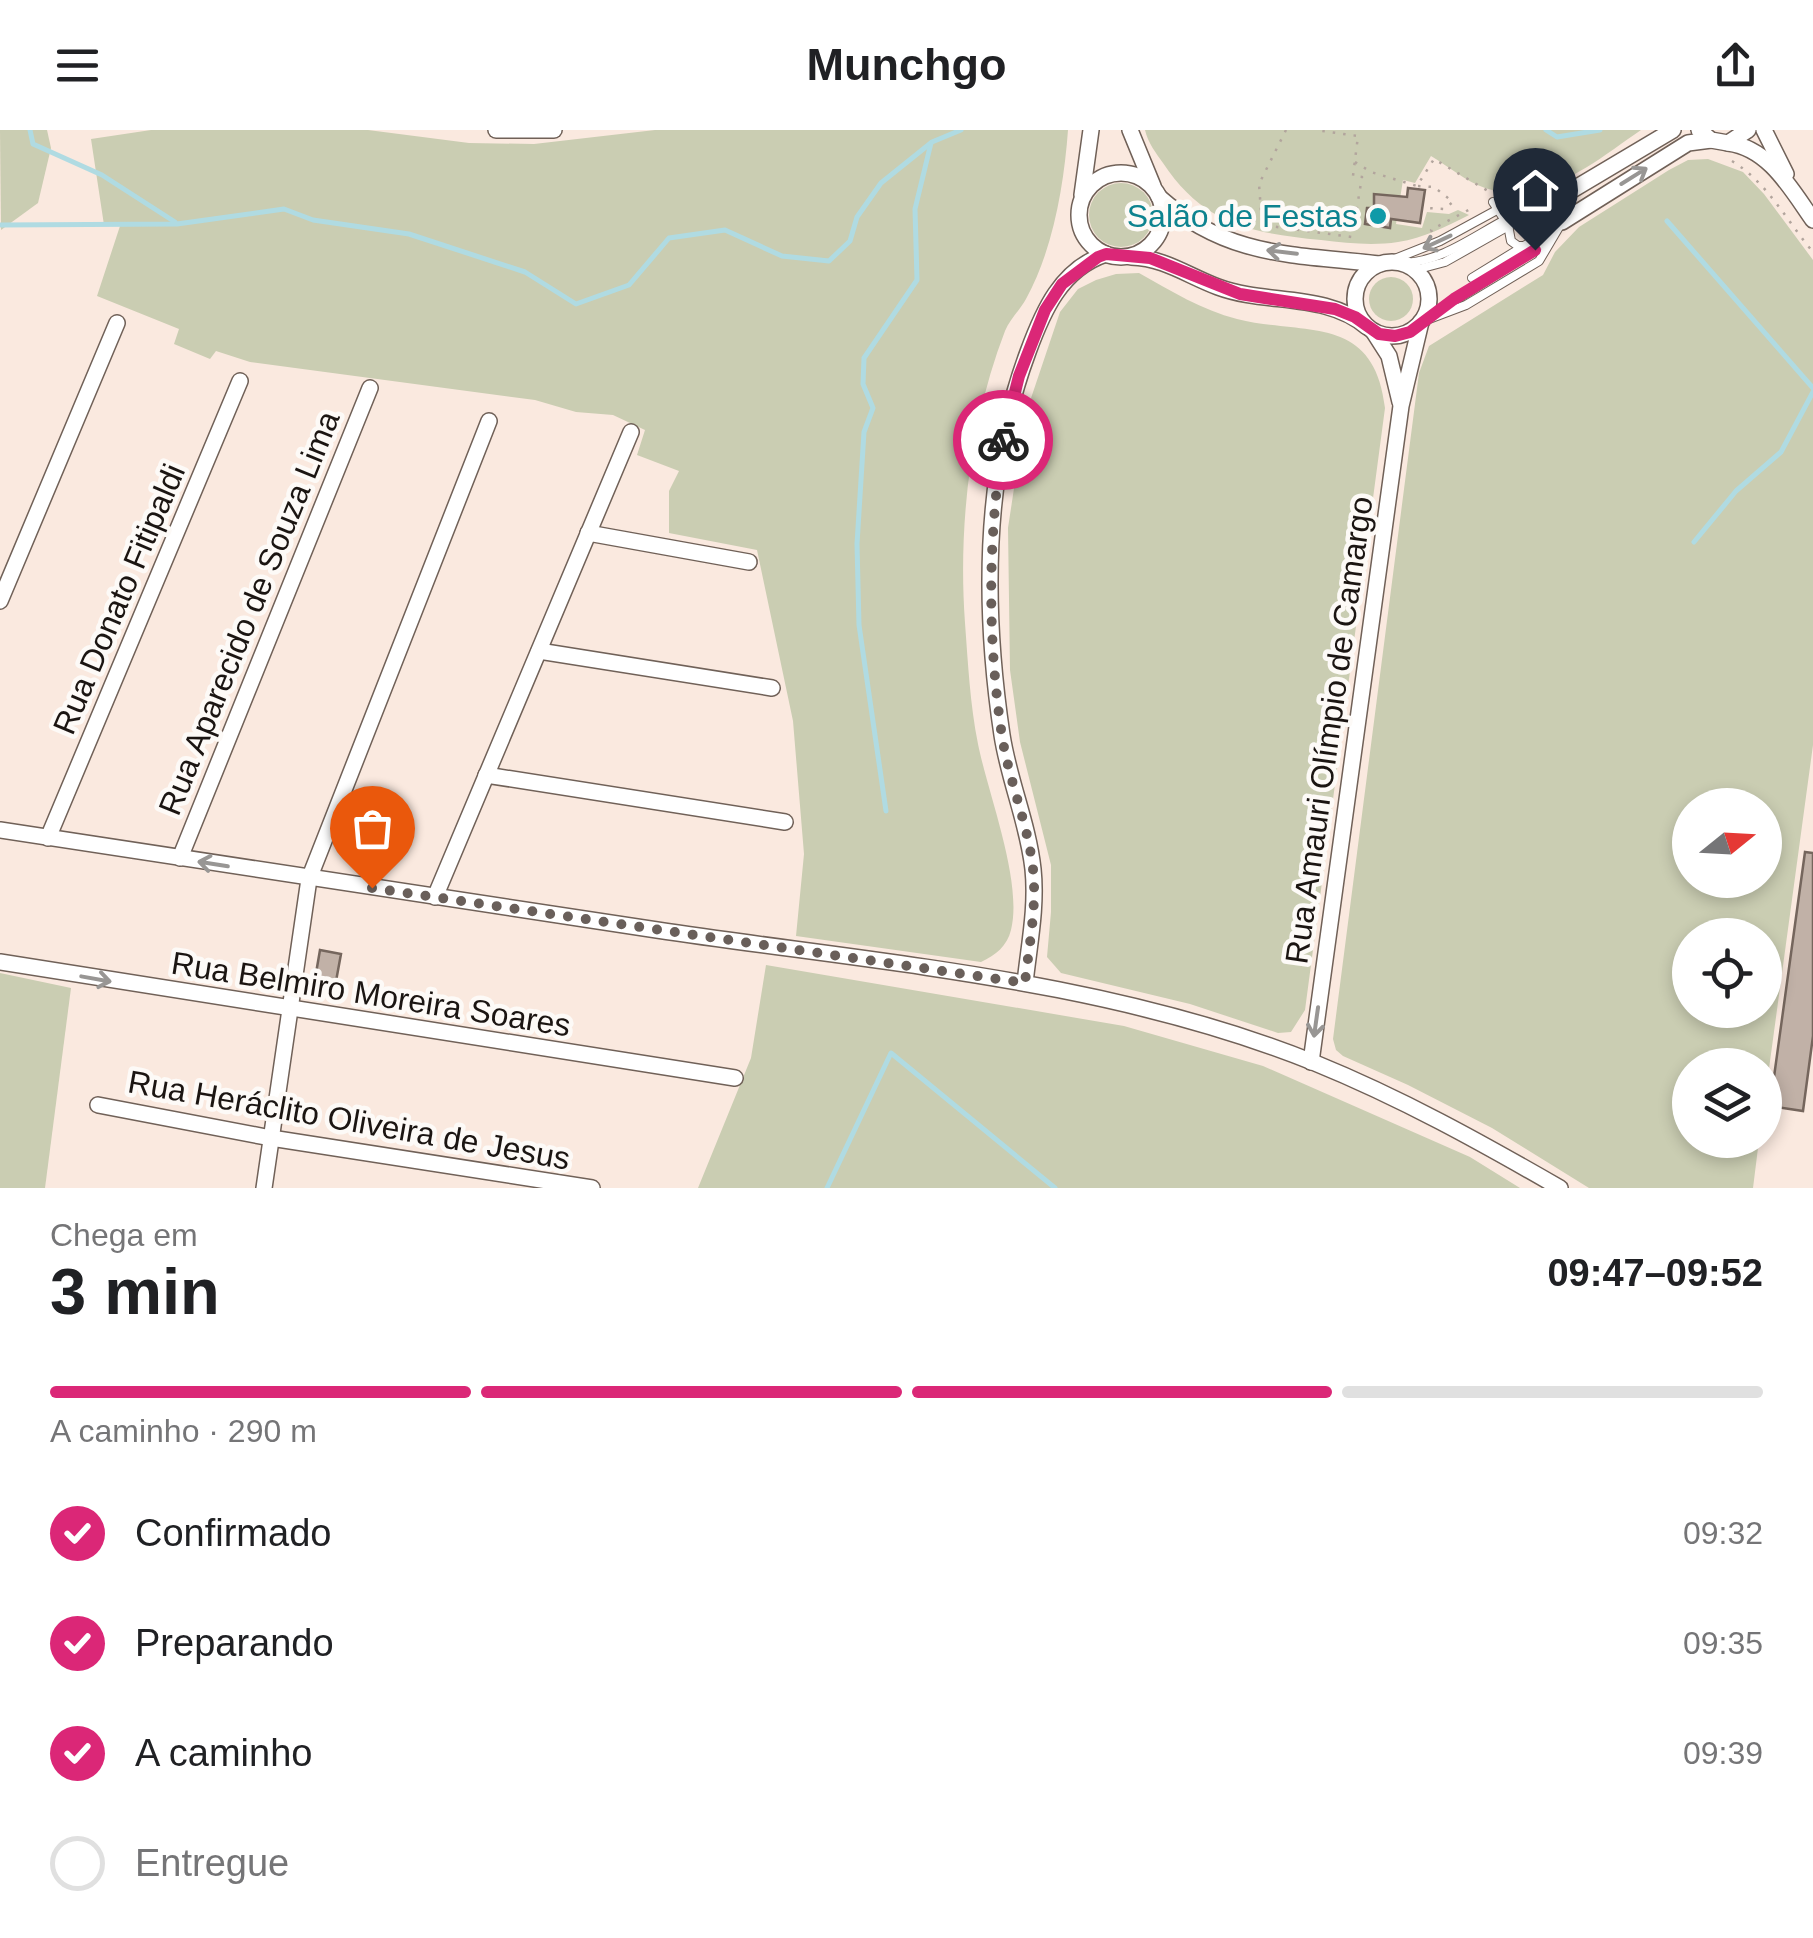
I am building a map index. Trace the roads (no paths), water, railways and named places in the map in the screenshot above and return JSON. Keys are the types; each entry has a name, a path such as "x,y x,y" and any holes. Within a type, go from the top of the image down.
{"street":[{"path":"496,130 554,130"},
{"path":"1082,202 1097,181 1114,174 1132,174 1184,219 1231,242 1264,250 1396,265 1428,294 1427,310 1410,332 1395,336 1370,329 1335,309 1240,294 1169,263 1106,254 1083,233 1079,217 1090,130"},
{"path":"1128,257 1144,251 1156,239 1164,215 1130,130"},
{"path":"1552,202 1673,130"},
{"path":"1728,143 1748,130"},
{"path":"1764,130 1799,200"},
{"path":"1562,222 1705,135 1760,153 1813,220"},
{"path":"1025,983 1034,913 1033,870 1007,764 994,662 990,596 996,491 1005,426 1019,376 1045,310 1062,284 1088,262 1106,254"},
{"path":"1370,329 1355,308 1355,290 1364,274 1396,265"},
{"name":"Rua Amauri Olímpio de Camargo","path":"1312,1062 1401,406 1421,322"},
{"path":"0,601 117,323"},
{"name":"Rua Amauri Olímpio de Camargo","path":"1370,329 1388,356 1401,406"},
{"name":"Rua Donato Fitipaldi","path":"48,838 240,382"},
{"name":"Rua Aparecido de Souza Lima","path":"180,858 370,388"},
{"path":"264,1188 309,879 489,421"},
{"path":"435,897 631,432"},
{"path":"588,534 749,562"},
{"path":"539,650 772,688"},
{"path":"486,775 785,822"},
{"path":"0,830 1025,983 1186,1021 1312,1062 1462,1132 1560,1188"},
{"name":"Rua Belmiro Moreira Soares","path":"0,962 734,1078"},
{"name":"Rua Heráclito Oliveira de Jesus","path":"98,1105 271,1138 592,1188"}],"lane":[{"path":"1396,265 1502,207 1552,202"},
{"path":"1506,221 1552,202"},
{"path":"1396,265 1445,262 1506,221 1552,202"},
{"path":"1502,207 1511,241 1524,246"},
{"path":"1530,214 1539,220 1541,235"},
{"path":"1472,278 1562,222"},
{"path":"1421,322 1466,306 1538,261 1562,222"}],"waterway":[{"path":"30,130 33,144 102,175 175,222"},
{"path":"0,225 177,224 284,209 313,220 409,234 525,272 576,304 629,285 669,238 725,230 782,256 829,261 850,241 857,217 881,183 932,142 961,130"},
{"path":"1546,130 1557,137 1600,130"},
{"path":"886,811 859,625 857,544 864,432 873,408 863,384 864,358 917,280 915,209 931,143"},
{"path":"1667,221 1813,388"},
{"path":"1694,542 1736,491 1781,452 1813,392"},
{"path":"827,1188 891,1053 1055,1188"}],"place":[{"name":"Salão de Festas","path":"1378,216"}]}
